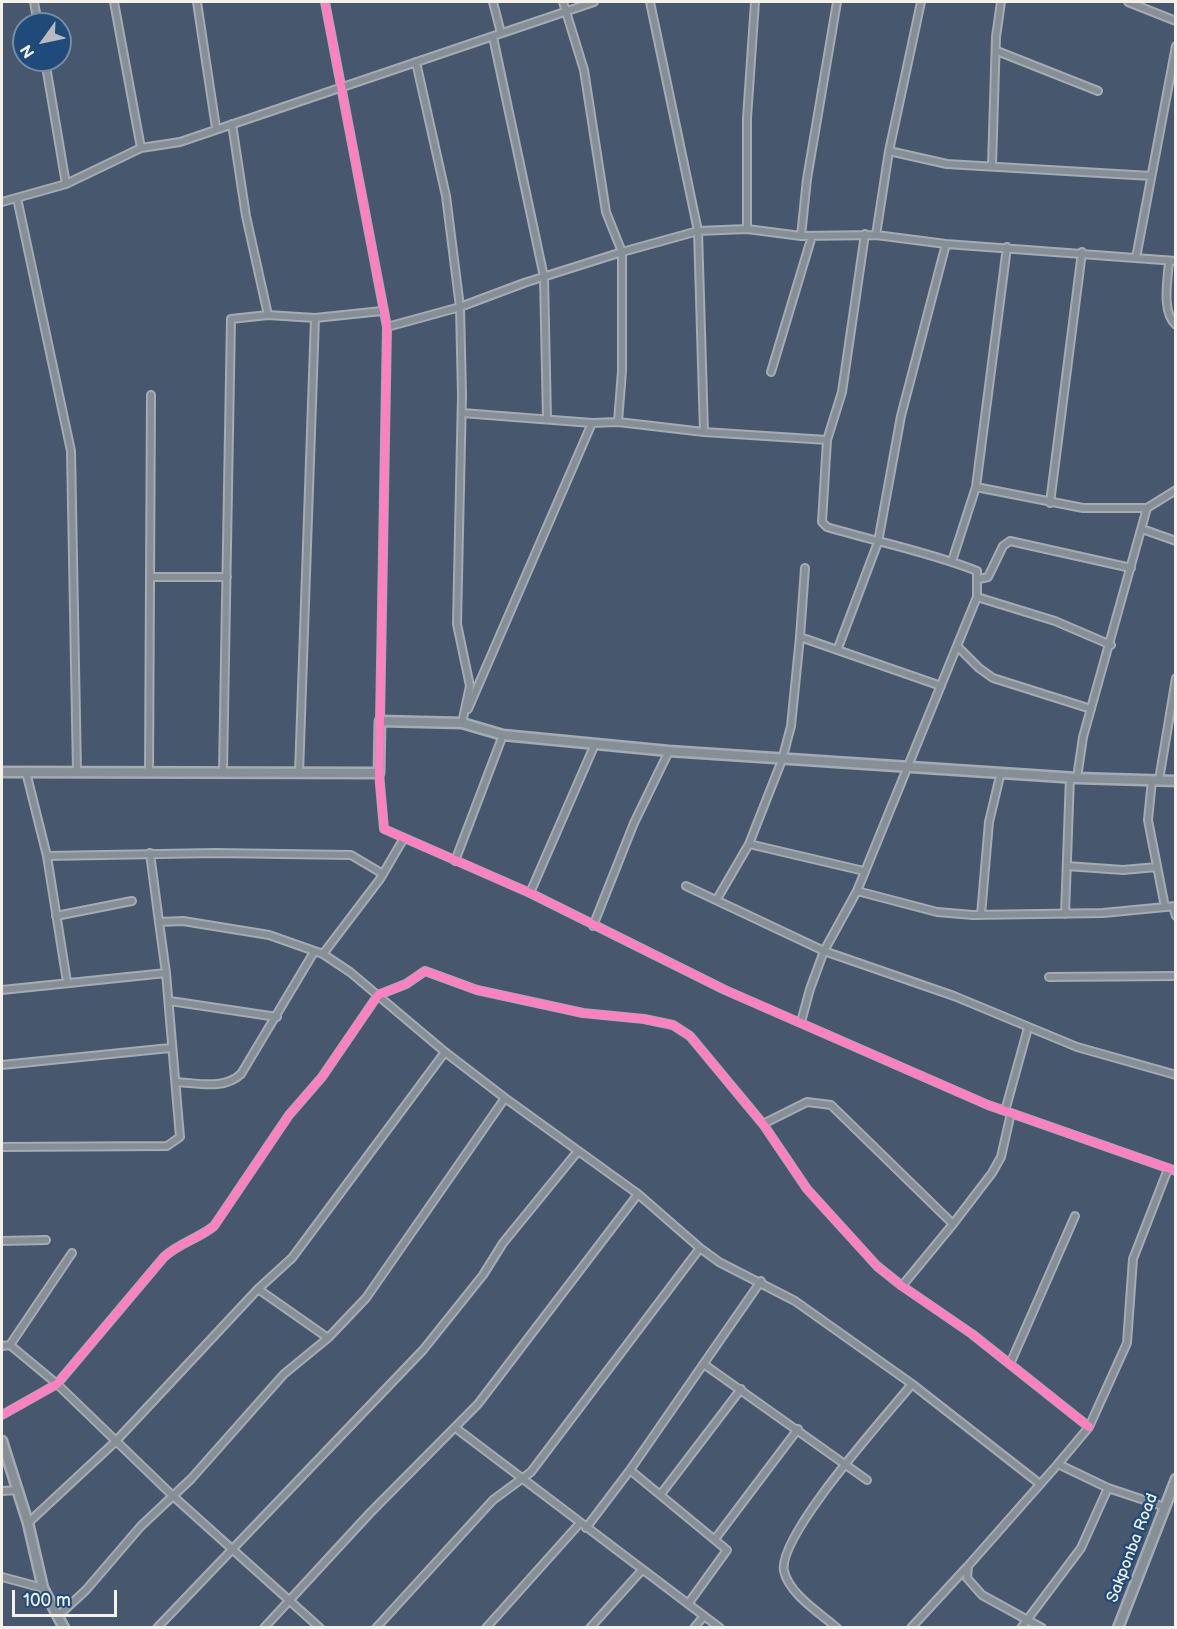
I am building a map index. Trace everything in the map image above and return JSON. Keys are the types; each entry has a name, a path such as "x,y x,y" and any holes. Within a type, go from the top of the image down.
{"street":[{"path":"114,2 141,148"},
{"path":"197,2 216,128"},
{"path":"326,2 382,311 387,327 379,773 384,829 530,894 725,990 1008,1112 1176,1171"},
{"path":"494,2 501,33"},
{"path":"563,2 584,70 606,212 622,252 622,371 618,422"},
{"path":"2,202 66,184 141,148 180,142 594,2"},
{"path":"650,2 698,231 704,432"},
{"path":"747,230 747,118 754,2"},
{"path":"801,236 809,168 837,2"},
{"path":"876,235 890,151 921,2"},
{"path":"992,166 998,63 996,38 1001,2"},
{"path":"1128,2 1176,21"},
{"path":"493,37 544,278 546,419"},
{"path":"1136,258 1176,46"},
{"path":"998,51 1098,91"},
{"path":"998,63 1008,56"},
{"path":"416,62 446,196 460,307 462,413 457,624 470,686 462,723"},
{"path":"47,72 66,184"},
{"path":"232,124 246,216 268,315"},
{"path":"890,151 947,164 1151,176"},
{"path":"17,198 71,451 77,772"},
{"path":"387,327 460,307 622,252 698,231 747,230 801,236 865,234 946,244 1082,252 1172,261 1168,309 1170,319 1176,325"},
{"path":"801,1022 810,988 824,951 858,891 864,871 977,597 979,579 977,571 952,561 827,527 822,522 828,441 842,392 865,234"},
{"path":"771,372 812,236"},
{"path":"838,648 878,542 901,416 946,244"},
{"path":"952,561 976,487 1007,247"},
{"path":"1050,503 1082,252"},
{"path":"223,772 231,320 268,315 315,318 382,311"},
{"path":"299,773 315,318"},
{"path":"149,772 151,395"},
{"path":"462,413 592,423 618,422 704,432 828,441"},
{"path":"462,723 592,423"},
{"path":"976,487 1083,508 1147,508 1176,490"},
{"path":"1065,914 1074,777 1147,508"},
{"path":"1142,529 1176,541"},
{"path":"979,579 988,577 1004,546 1010,541 1131,568"},
{"path":"717,899 749,844 782,760 791,726 805,568"},
{"path":"150,577 226,577"},
{"path":"977,597 1055,621 1110,645"},
{"path":"800,637 838,648 941,686"},
{"path":"957,646 979,668 993,678 1091,709"},
{"path":"1165,907 1148,820 1176,678"},
{"path":"380,721 462,723 502,735 669,752 1074,777 1176,781"},
{"path":"455,861 502,735"},
{"path":"530,894 594,744"},
{"path":"593,926 634,823 669,752"},
{"path":"2,772 379,773"},
{"path":"26,772 47,856 67,982"},
{"path":"981,915 989,822 1001,772"},
{"path":"323,954 383,874 404,838"},
{"path":"749,844 864,871"},
{"path":"2,1147 172,1144 180,1137 176,1082 170,1048 170,1001 150,854"},
{"path":"47,856 351,855 383,874"},
{"path":"1067,866 1123,870 1157,867"},
{"path":"686,886 824,951 954,996 1077,1047 1176,1075"},
{"path":"858,891 937,912 981,915 1065,914 1174,906 1176,916"},
{"path":"56,916 132,901"},
{"path":"159,922 183,921 269,935 323,954 378,995 445,1052 505,1098 638,1194 700,1248 728,1266 795,1300 912,1384 1040,1484"},
{"path":"176,1082 225,1084 234,1081 241,1074 277,1017 314,952"},
{"path":"2,1415 57,1384 164,1257 177,1245 202,1236 214,1226 289,1115 322,1077 378,995 406,984 425,971 477,990 583,1013 644,1019 673,1025 690,1036 763,1124 807,1189 846,1234 903,1287 1010,1364 1089,1426"},
{"path":"2,990 166,973"},
{"path":"1049,977 1176,976"},
{"path":"170,1001 277,1017"},
{"path":"903,1287 992,1173 1001,1157 1008,1112 1028,1028"},
{"path":"2,1065 170,1048"},
{"path":"28,1523 115,1442 258,1289 292,1258 322,1221 445,1052"},
{"path":"58,1616 86,1590 141,1526 173,1496 290,1369 328,1338 366,1298 505,1098"},
{"path":"763,1124 807,1102 831,1105 953,1224"},
{"path":"157,1628 423,1350 483,1275 503,1243 578,1151"},
{"path":"911,1628 1058,1464 1089,1426 1126,1343 1133,1259 1168,1169"},
{"path":"264,1628 370,1512 457,1428 478,1404 638,1194"},
{"path":"1010,1364 1074,1216"},
{"path":"2,1241 46,1240"},
{"path":"376,1628 493,1500 531,1472 700,1248"},
{"path":"10,1345 72,1253"},
{"path":"487,1627 583,1526 630,1470 705,1365 761,1281"},
{"path":"258,1289 328,1338"},
{"path":"2,1346 10,1345 57,1384 173,1496 320,1628"},
{"path":"705,1365 867,1480"},
{"path":"837,1628 791,1585 784,1573 784,1556 800,1527 846,1464 912,1384"},
{"path":"661,1494 741,1389"},
{"path":"457,1428 720,1628"},
{"path":"715,1539 798,1429"},
{"path":"2,1441 28,1523 44,1588 64,1628"},
{"path":"1058,1464 1108,1488 1165,1507"},
{"path":"630,1470 725,1548 727,1553 688,1604"},
{"name":"Sakponba Road","path":"1118,1628 1176,1479"},
{"path":"1021,1628 1025,1619 1081,1548 1108,1488"},
{"path":"2,1491 18,1490"},
{"path":"968,1566 967,1578 982,1595 1042,1628"},
{"path":"590,1628 642,1570"},
{"path":"2,1577 44,1588"},
{"path":"693,1628 704,1616"}],"cycle path":[{"path":"325,2 387,327 379,773 384,829 530,893 725,990 988,1105 1176,1171"},
{"path":"2,1415 57,1384 164,1257 214,1226 289,1115 322,1077 378,995 406,984 425,971 477,990 583,1013 644,1019 673,1025 690,1036 763,1124 807,1189 877,1266 972,1334 1089,1427"}]}
